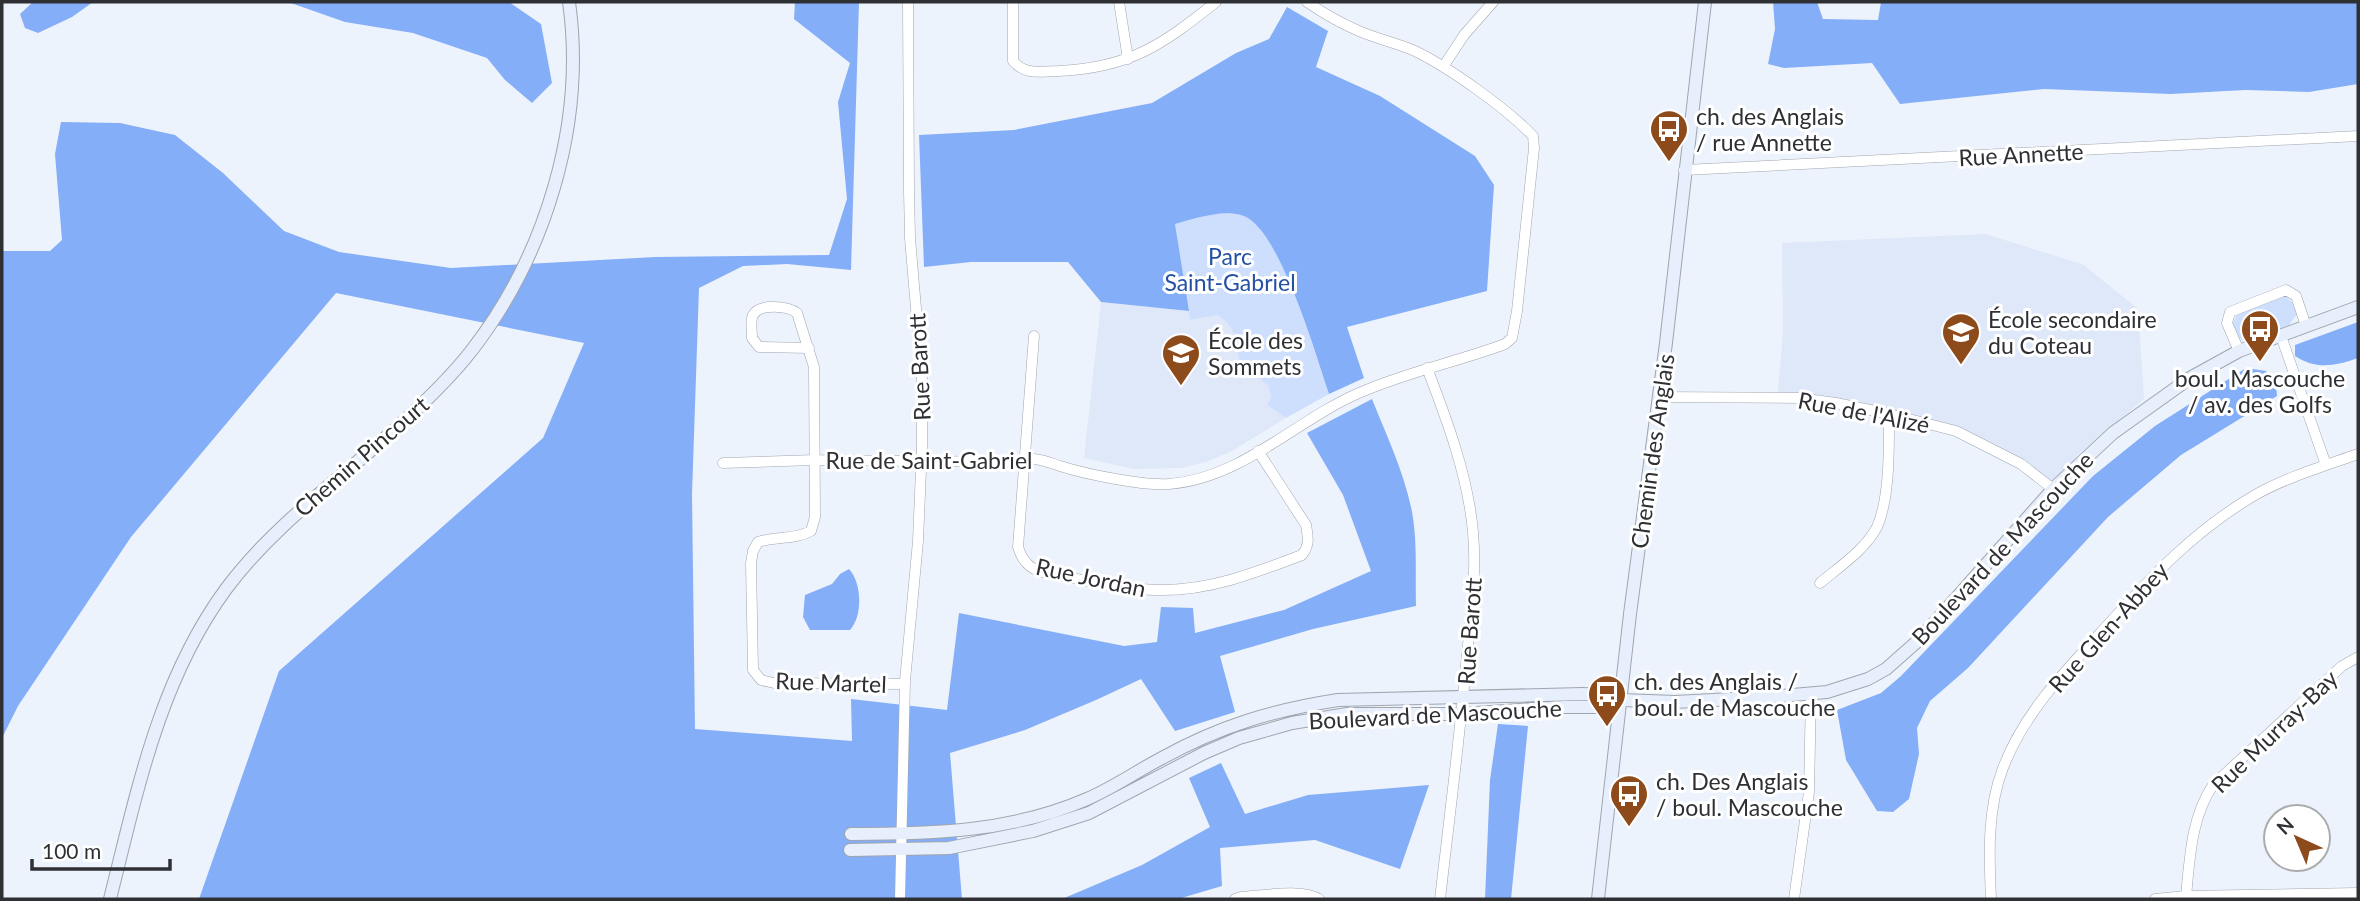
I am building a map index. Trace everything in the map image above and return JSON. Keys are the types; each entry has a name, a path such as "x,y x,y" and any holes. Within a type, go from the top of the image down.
{"street":[{"name":"Chemin Pincourt","path":"110,899 156,726 183,660 200,627 247,562 279,528 396,428 455,370 489,324 519,275 542,222 564,142 570,100 569,2"},
{"name":"Rue Barott","path":"900,899 905,684 922,462 922,379 910,238 908,2"},
{"path":"1013,2 1013,61 1021,69 1031,72 1089,70 1128,59 1170,38 1216,2"},
{"path":"1119,2 1128,59"},
{"name":"Rue de Saint-Gabriel","path":"723,463 815,460 1025,463 1034,459 1126,480 1182,483 1212,474 1258,451 1335,404 1360,392 1505,344 1512,338 1534,148 1533,136 1519,122 1444,67 1414,51 1360,32 1307,2"},
{"path":"1444,67 1464,35 1493,2"},
{"name":"Chemin des Anglais","path":"1598,899 1630,614 1667,343 1684,170 1705,2"},
{"name":"Rue Annette","path":"1684,170 2358,136"},
{"path":"2239,351 2227,323 2230,312 2286,290 2296,296 2306,326"},
{"name":"Boulevard de Mascouche","path":"850,834 902,834 986,828 1062,808 1097,794 1198,740 1265,714 1338,700 1582,694 1609,695 1622,700 1707,702 1847,688 1868,679 1903,655 1920,639 2053,489 2121,426 2190,379 2239,351 2358,307"},
{"name":"Rue Martel","path":"809,348 760,347 752,338 754,313 759,309 791,309 797,313 809,348 814,367 815,517 811,531 801,537 769,538 758,542 753,551 753,670 761,680 774,683 905,684"},
{"path":"1025,463 1034,336"},
{"path":"2281,336 2326,465"},
{"name":"Rue Barott","path":"1427,368 1449,428 1468,497 1473,532 1473,597 1440,899"},
{"name":"Rue de l'Alizé","path":"1658,397 1798,398 1836,402 1889,414 1956,431 2021,464 2053,489"},
{"path":"1819,583 1856,553 1877,527 1884,498 1889,414"},
{"name":"Rue Jordan","path":"1025,463 1018,547 1021,559 1032,569 1119,587 1164,590 1204,587 1249,575 1302,555 1308,548 1306,525 1258,451"},
{"name":"Rue Glen-Abbey","path":"1991,899 1989,859 1993,808 2002,770 2021,727 2065,671 2148,580 2184,545 2256,495 2358,453"},
{"name":"Rue Murray-Bay","path":"2186,896 2197,816 2213,785 2342,666 2358,657"},
{"path":"1794,899 1809,792 1811,693"},
{"name":"Boulevard de Mascouche","path":"850,850 977,844 1023,834 1073,819 1135,791 1206,752 1274,727 1347,715 1462,714 1564,707 1608,707 1622,700"},
{"path":"2155,899 2358,893"},
{"path":"1235,899 1294,894 1311,895 1319,899"}],"shaded area":[{"path":"33,2 93,2 72,17 38,33 25,28 20,14"},
{"path":"288,2 509,2 541,24 552,83 532,103 505,80 487,58 413,33 345,22"},
{"path":"795,2 859,2 851,270 787,264 743,266 699,288 692,494 695,729 852,741 851,699 947,710 959,613 1124,646 1157,642 1161,607 1193,608 1195,633 1284,610 1371,571 1343,495 1307,433 1372,399 1399,466 1411,507 1415,544 1416,606 1313,629 1220,656 1235,712 1175,731 1141,679 1025,730 950,753 962,899 199,899 279,671 543,438 584,343 336,293 131,537 18,706 2,738 2,251 50,251 62,240 55,154 61,122 120,123 175,135 223,173 284,231 339,252 451,268 655,257 829,255 847,199 838,102 850,63 794,19"},
{"path":"1773,2 1817,2 1823,19 1878,20 1881,2 2357,2 2358,84 2309,92 2245,90 2171,94 2044,89 1900,104 1872,63 1784,68 1768,64 1775,29"},
{"path":"1287,7 1328,31 1316,67 1380,96 1475,156 1494,185 1487,291 1347,327 1364,378 1329,394 1283,268 1271,244 1257,226 1244,216 1219,214 1175,224 1189,311 1101,302 1068,262 971,262 924,267 919,135 1014,130 1152,103 1236,53 1269,39"},
{"name":"École secondaire du Coteau","path":"1986,234 2084,265 2138,309 2144,399 2077,456 2053,489 1956,431 1889,414 1777,400 1783,333 1782,243"},
{"name":"École des Sommets","path":"1101,302 1189,311 1190,320 1217,315 1228,322 1234,331 1241,365 1269,385 1271,397 1267,405 1286,418 1230,452 1181,468 1134,469 1084,458"},
{"path":"2358,322 2358,358 2318,365 2295,356 2295,345"},
{"path":"2246,368 2266,371 2276,383 2277,396 2181,455 2108,517 1968,668 1930,701 1917,728 1919,754 1909,799 1893,812 1877,811 1846,760 1837,710 1881,693 1901,676 2093,476 2155,426"},
{"path":"849,569 856,582 859,600 854,624 850,630 810,630 803,617 805,595 832,584 840,574"},
{"path":"1498,724 1528,726 1511,899 1485,899 1490,780"},
{"path":"1221,763 1245,814 1308,795 1429,785 1400,869 1315,840 1220,848 1222,886 1178,899 1062,899 1142,865 1210,827 1189,778"}],"green space":[{"name":"Parc Saint-Gabriel","path":"1212,214 1242,215 1258,227 1284,269 1306,325 1329,394 1286,418 1267,405 1271,397 1268,385 1241,365 1235,337 1229,325 1217,315 1190,320 1175,224"},
{"path":"2285,296 2293,303 2297,314 2289,325 2248,340 2243,341 2238,337 2233,323 2238,312"}],"place":[{"name":"ch. des Anglais / rue Annette","path":"1669,163"},
{"name":"boul. Mascouche / av. des Golfs","path":"2260,363"},
{"name":"École secondaire du Coteau","path":"1961,366"},
{"name":"École des Sommets","path":"1181,387"},
{"name":"ch. des Anglais / boul. de Mascouche","path":"1607,728"},
{"name":"ch. Des Anglais / boul. Mascouche","path":"1629,828"}]}
